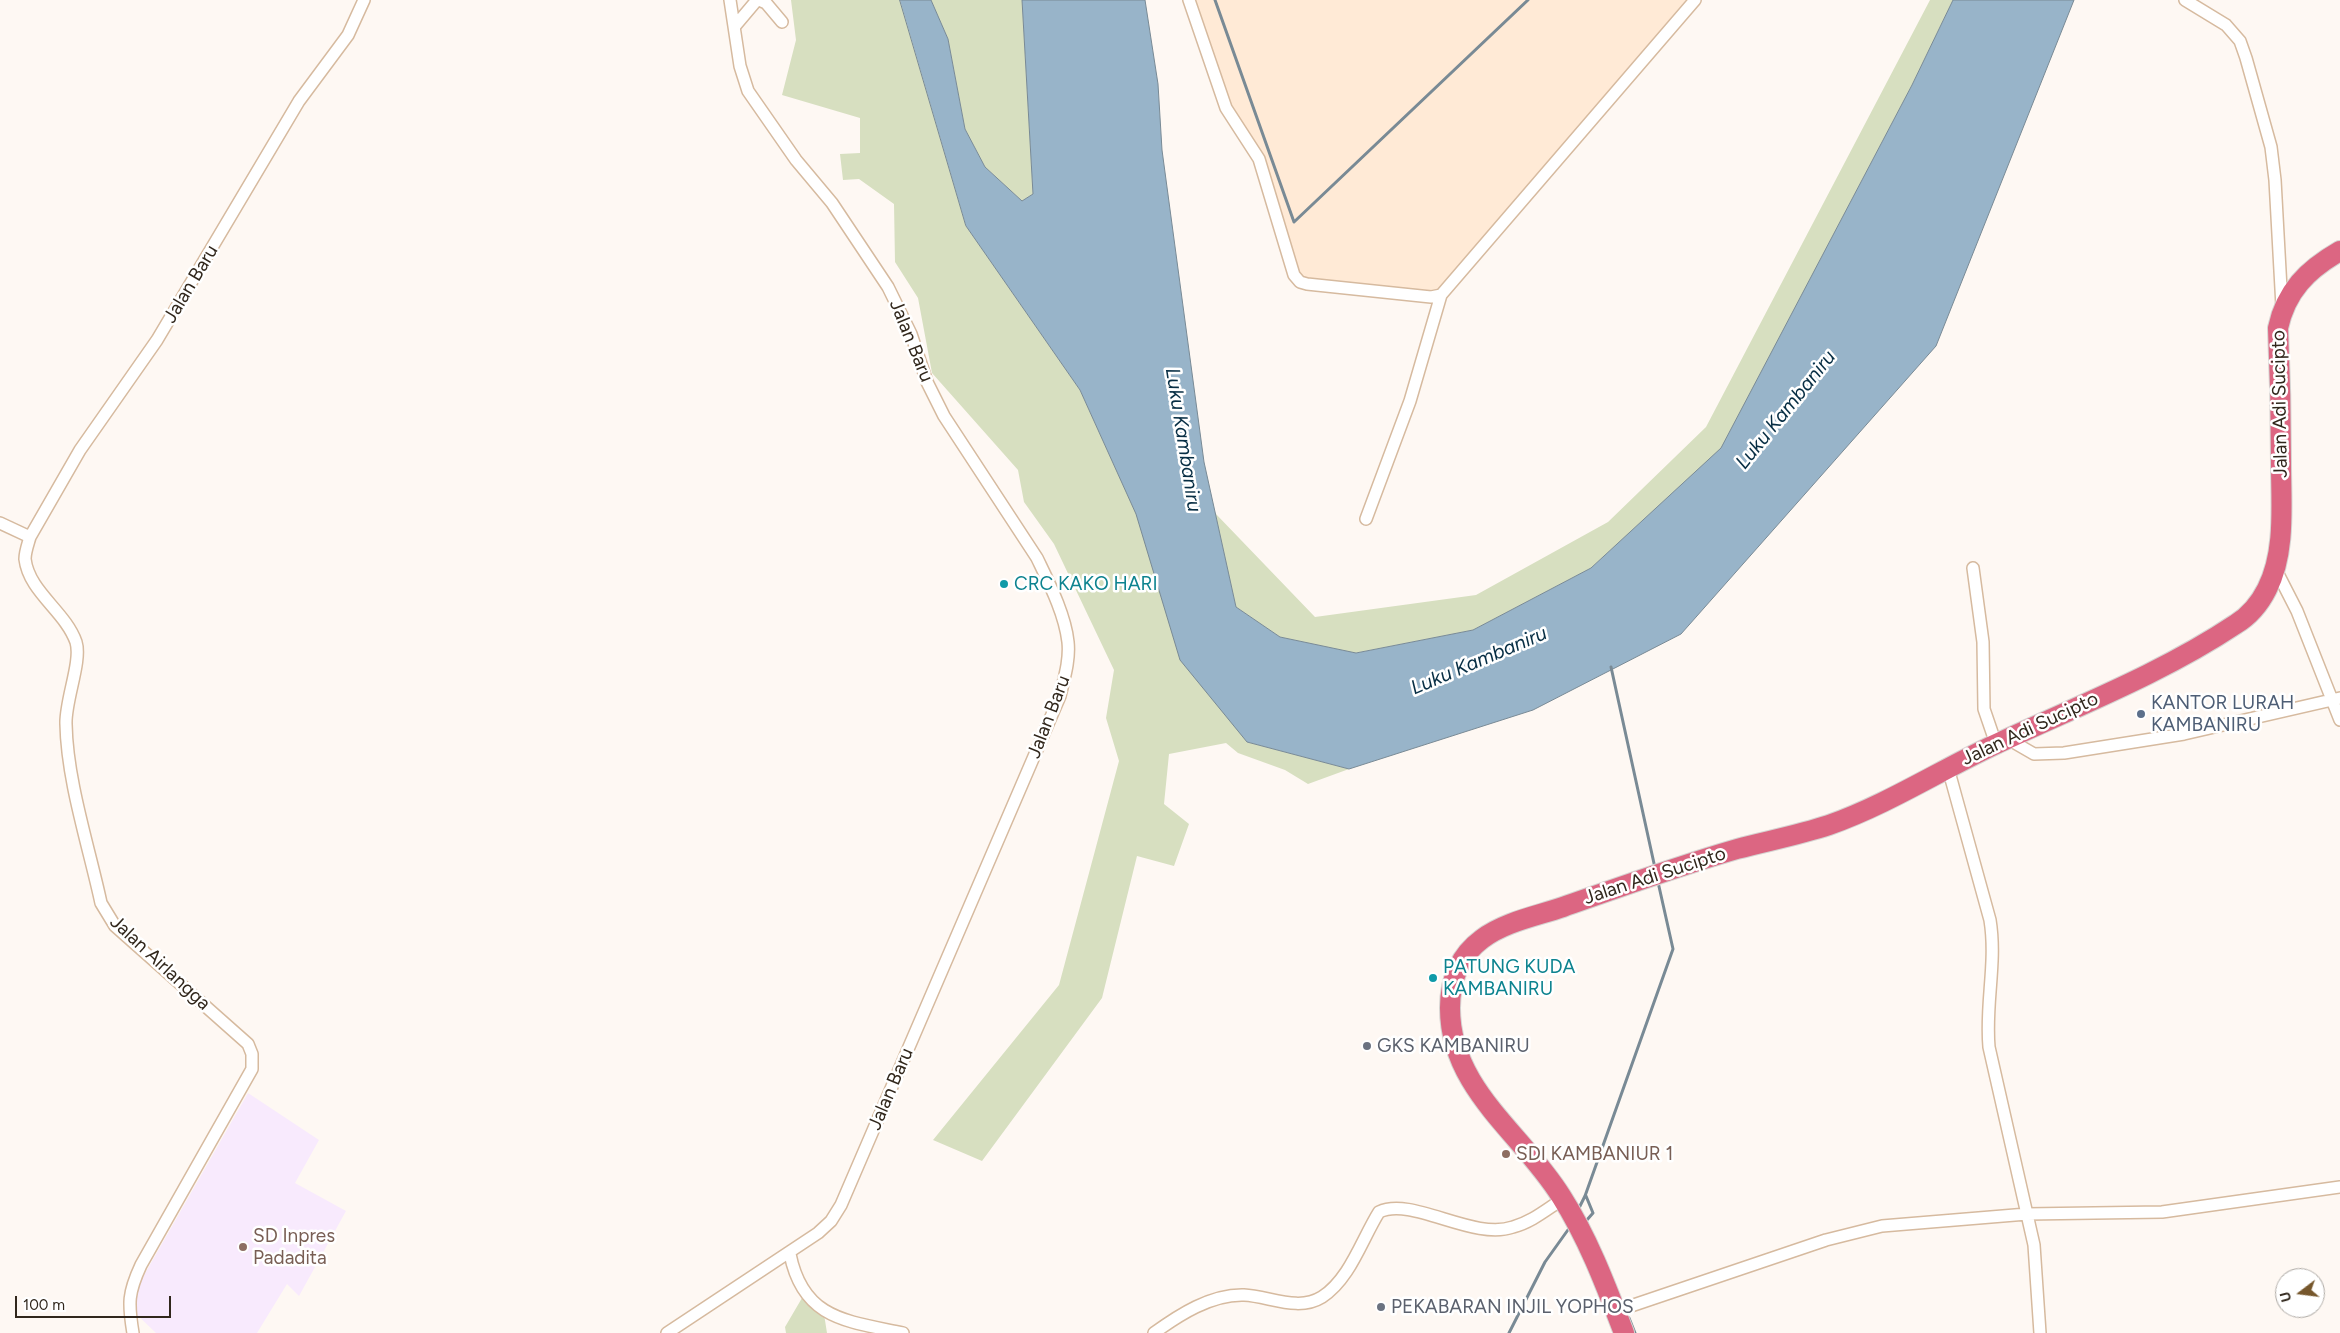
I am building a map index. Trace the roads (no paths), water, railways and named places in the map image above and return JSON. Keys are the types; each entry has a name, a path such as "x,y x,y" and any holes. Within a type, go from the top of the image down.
{"highway":[{"name":"Jalan Adi Sucipto","path":"1565,1203 1530,1152 1485,1103 1463,1069 1455,1048 1451,1024 1452,984 1466,955 1480,940 1492,932 1662,872 1826,826 1860,813 1948,768 2117,688 2199,646 2238,623 2256,606 2267,590 2276,568 2282,511 2278,328 2282,311 2290,294 2310,272 2340,251"},
{"path":"1565,1203 1621,1309 1624,1333"}],"street":[{"name":"Jalan Baru","path":"30,537 80,450 157,340 300,101 348,35 364,0"},
{"name":"Jalan Baru","path":"666,1333 790,1254 818,1234 831,1221 859,1168 1060,696 1068,666 1068,642 1048,581 1036,558 944,416 927,382 911,334 888,287 832,203 796,160 748,91 740,66 730,0"},
{"path":"735,26 758,0 766,4 782,22"},
{"path":"1189,0 1226,108 1259,158 1294,275 1300,282 1314,286 1431,298 1440,295"},
{"path":"1366,519 1410,401 1440,295 1695,0"},
{"path":"2184,0 2226,25 2240,41 2246,58 2271,147 2275,180 2282,311"},
{"path":"0,523 30,537"},
{"name":"Jalan Airlangga","path":"30,537 25,558 30,578 59,614 76,643 78,653 66,703 67,742 101,903 115,926 248,1044 253,1062 252,1069 130,1288 128,1303 133,1333"},
{"path":"1973,568 1983,642 1984,709 2002,742 2034,754 2064,753 2168,737 2336,699"},
{"path":"2276,568 2336,699 2340,720"},
{"path":"1948,768 1990,920 1994,943 1987,1020 1989,1046 2036,1261 2040,1333"},
{"path":"1621,1309 1860,1230 1882,1226 2027,1214 2162,1212 2340,1187"},
{"path":"1154,1333 1187,1312 1219,1298 1243,1295 1294,1303 1308,1303 1322,1297 1338,1282 1379,1212 1386,1209 1408,1210 1489,1230 1512,1228 1565,1203"},
{"path":"790,1254 799,1283 807,1298 821,1309 861,1325 903,1333"}],"water":[{"name":"Luku Kambaniru","path":"900,0 931,0 948,39 965,129 985,167 1022,201 1033,194 1022,0 1145,0 1158,84 1162,150 1204,462 1236,607 1280,637 1356,653 1473,630 1591,568 1721,448 1912,85 1953,0 2074,0 1936,346 1681,634 1533,710 1349,769 1247,742 1180,660 1136,514 1080,390 966,226"}],"waterway":[{"path":"1215,0 1294,222 1528,0"},
{"path":"1611,667 1655,868"},
{"path":"1578,1210 1585,1196 1673,949 1658,882"},
{"path":"1586,1196 1593,1213 1586,1221 1587,1223"},
{"path":"1509,1333 1545,1262 1570,1227"},
{"path":"1629,1318 1635,1333"}],"place":[{"name":"CRC KAKO HARI","path":"1004,584"},
{"name":"KANTOR LURAH KAMBANIRU","path":"2141,714"},
{"name":"PATUNG KUDA KAMBANIRU","path":"1433,978"},
{"name":"GKS KAMBANIRU","path":"1367,1046"},
{"name":"SDI KAMBANIUR 1","path":"1506,1154"},
{"name":"SD Inpres Padadita","path":"243,1247"},
{"name":"PEKABARAN INJIL YOPHOS","path":"1381,1307"}]}
